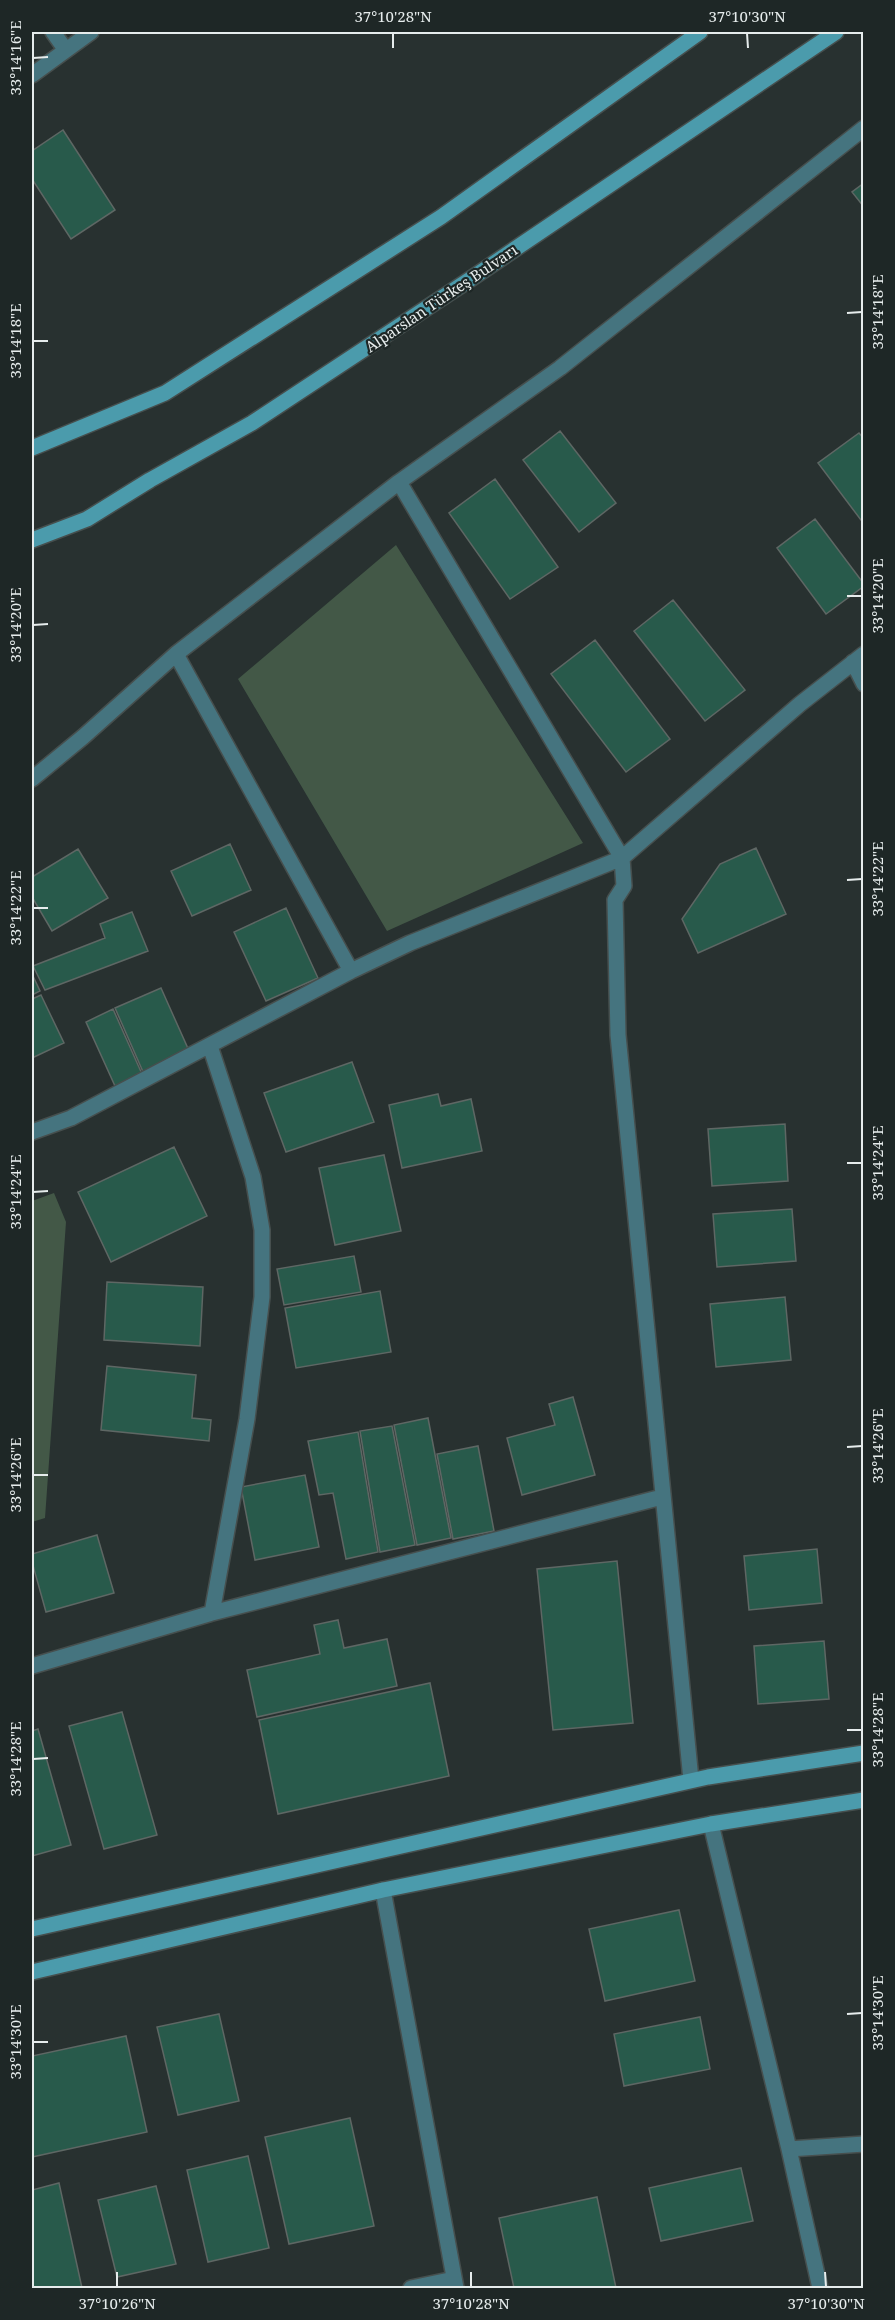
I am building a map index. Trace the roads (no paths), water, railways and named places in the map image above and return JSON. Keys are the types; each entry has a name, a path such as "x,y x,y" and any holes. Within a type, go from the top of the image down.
{"main road":[{"path":"32,448 165,393 441,216 700,32"},
{"name":"Alparslan Türkeş Bulvarı","path":"32,540 87,519 150,480 252,423 836,32"},
{"path":"32,1929 691,1780 864,1753"},
{"path":"32,1972 383,1890 711,1824 864,1800"}],"street":[{"path":"52,32 65,50"},
{"path":"32,75 91,32"},
{"path":"32,779 176,654 399,482 560,368 864,128"},
{"path":"399,482 622,858 624,886 615,900 618,1035 691,1780"},
{"path":"176,654 351,971"},
{"path":"32,1132 71,1119 351,971 410,943 622,858 800,704 858,658 864,684"},
{"path":"210,1046 253,1178 262,1230 262,1297 247,1419 212,1613"},
{"path":"32,1666 212,1613 662,1497"},
{"path":"711,1824 820,2289"},
{"path":"383,1890 455,2284 411,2289"},
{"path":"789,2149 864,2144"}]}
